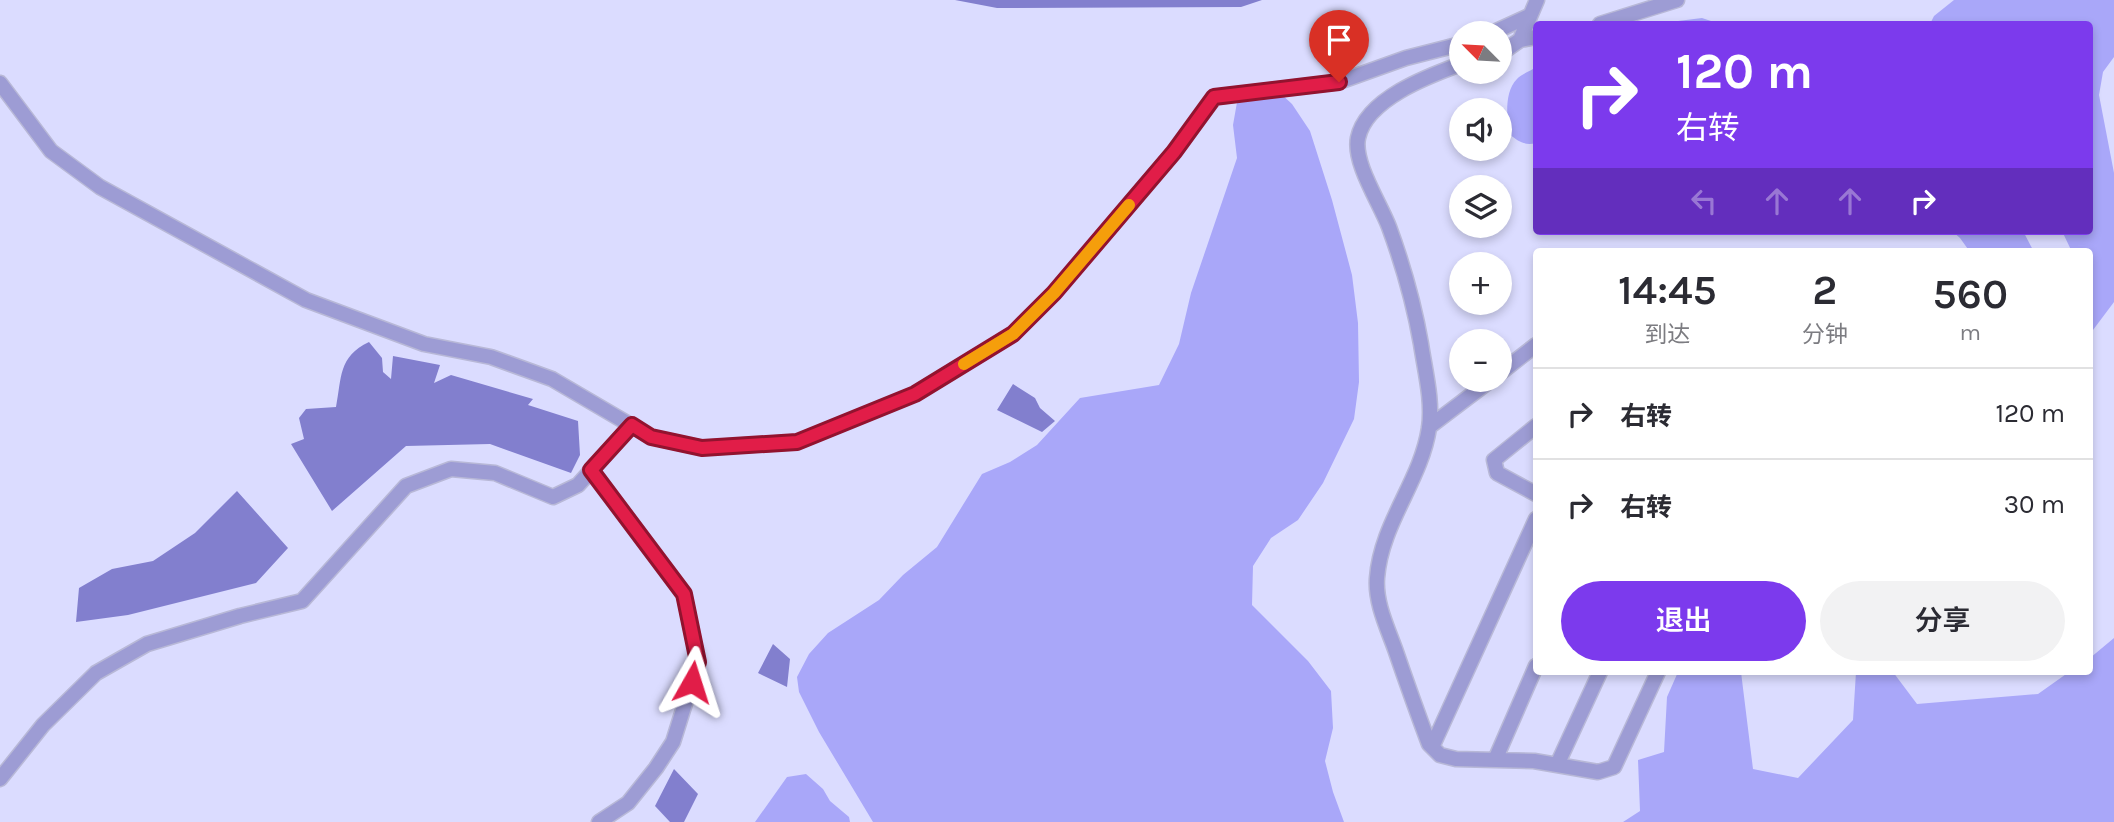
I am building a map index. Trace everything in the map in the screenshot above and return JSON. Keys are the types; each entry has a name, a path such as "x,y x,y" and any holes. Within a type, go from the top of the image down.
{"street":[{"path":"1520,40 1537,0"},
{"path":"1610,21 1677,0"},
{"path":"1512,24 1529,16"},
{"path":"1512,46 1520,40 1533,38"},
{"path":"0,83 51,151 100,187 306,300 424,344 491,357 552,379 651,437 702,448 797,442 915,394 1013,334 1046,302 1174,152 1214,97 1339,82 1406,58 1449,47"},
{"path":"1449,69 1374,108 1364,122 1358,139 1358,156 1389,228 1415,310 1429,394 1429,427 1422,455 1390,525 1380,555 1377,581 1381,609 1429,744 1440,755 1456,759 1534,761 1598,772 1614,767 1657,675"},
{"path":"1512,364 1533,347"},
{"path":"1429,427 1475,392"},
{"path":"0,779 43,725 96,673 147,644 240,616 302,601 406,486 451,469 495,473 553,496 578,485 632,425"},
{"path":"1533,428 1494,460 1497,474 1533,492"},
{"path":"591,470 684,594 698,662 673,742 628,803 599,822"},
{"path":"1433,747 1533,526"},
{"path":"1494,760 1533,673"},
{"path":"1557,765 1599,675"}],"shaded area":[{"path":"955,0 1262,0 1241,7 997,8"},
{"path":"1954,0 2114,0 2114,57 2103,72 2099,95 2114,173 2114,302 2093,330 2093,248 2070,248 2064,235 2093,235 2093,21 1932,21"},
{"path":"1702,18 1711,21 1678,21"},
{"path":"1533,69 1533,143 1518,141 1512,136 1512,98 1508,98 1513,84"},
{"path":"1268,82 1292,104 1310,131 1332,200 1352,275 1358,323 1359,382 1354,419 1323,483 1298,520 1271,538 1253,566 1252,605 1308,661 1331,691 1333,728 1325,761 1344,822 873,822 819,732 799,692 797,677 809,654 828,633 879,600 903,575 937,547 982,474 1010,462 1037,445 1080,398 1159,385 1179,344 1191,293 1237,158 1233,125 1239,91"},
{"path":"1957,235 2025,235 2032,248 1967,248"},
{"path":"369,342 382,358 383,372 391,379 393,356 440,365 434,383 451,375 533,399 528,405 578,421 580,455 571,473 490,444 406,446 332,511 291,444 304,439 299,418 306,409 336,407 341,377 347,361"},
{"path":"1013,384 1035,398 1040,408 1055,421 1042,432 997,410"},
{"path":"237,491 288,548 256,583 128,615 76,622 79,588 112,569 153,561 195,533"},
{"path":"2114,638 2114,822 1623,822 1640,811 1638,760 1664,752 1667,697 1677,675 1741,675 1753,769 1798,778 1853,720 1856,675 1895,675 1917,704 2038,694 2065,675 2093,675 2093,656"},
{"path":"773,644 790,659 787,687 758,673"},
{"path":"674,769 698,794 684,822 670,822 655,806"},
{"path":"806,774 823,789 830,801 849,817 850,822 755,822 787,777"}],"slow traffic":[{"path":"964,364 1013,334 1054,293 1129,205"}],"route":[{"path":"692,682 698,662 684,594 591,470 632,425 651,437 702,448 797,442 915,394 1013,334 1054,293 1174,152 1214,97 1339,82"}]}
